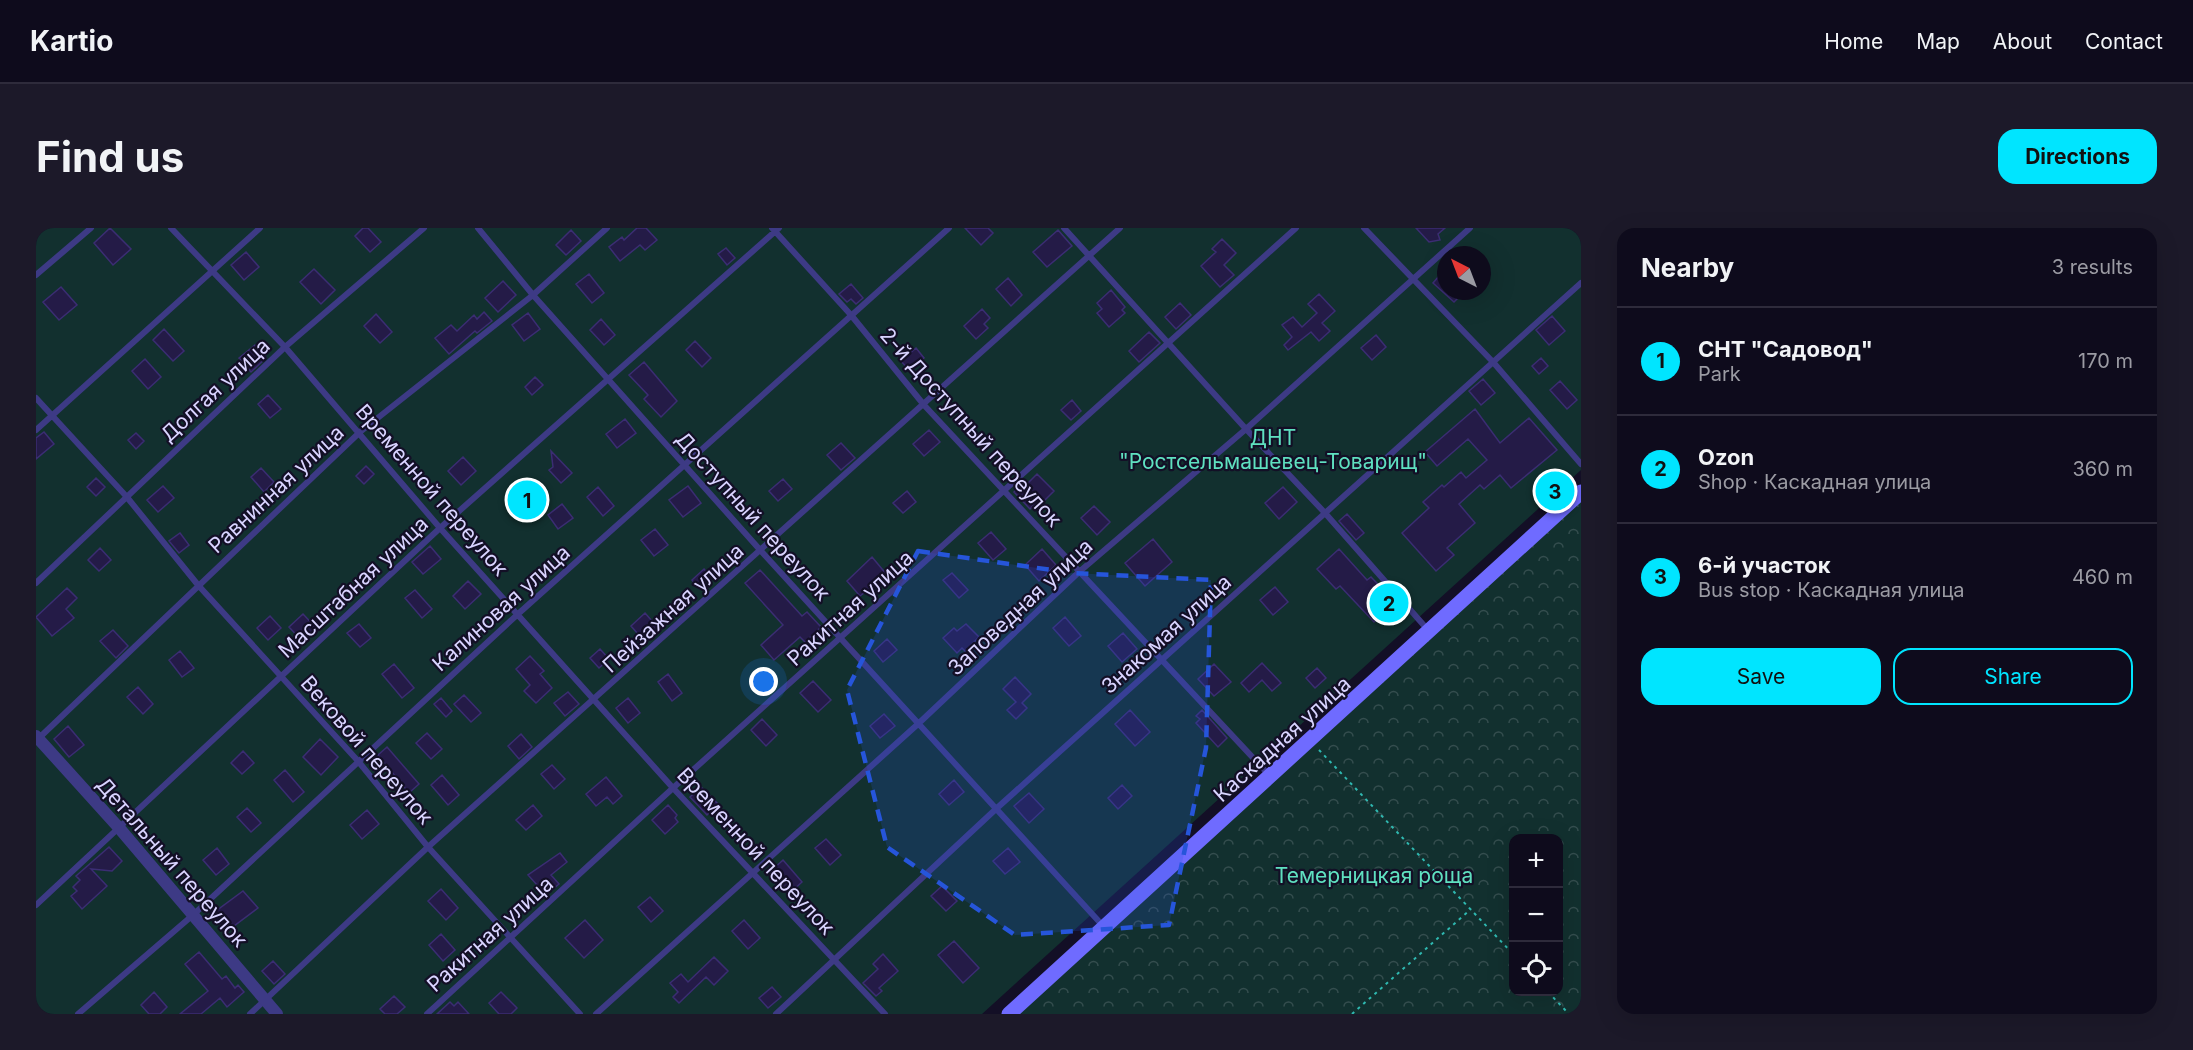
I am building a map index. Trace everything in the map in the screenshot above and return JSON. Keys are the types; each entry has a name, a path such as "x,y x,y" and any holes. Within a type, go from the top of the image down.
{"street":[{"name":"Каскадная улица","path":"1009,1014 1581,492"},
{"name":"Детальный переулок","path":"37,738 120,829 277,1014"}],"lane":[{"path":"36,275 91,228"},
{"name":"Временной переулок","path":"171,228 213,269 285,347 440,528 593,701 885,1014"},
{"path":"36,430 260,228"},
{"name":"Долгая улица","path":"36,583 285,347 424,228"},
{"name":"Доступный переулок","path":"478,228 533,295 761,551 1105,927"},
{"name":"Равнинная улица","path":"37,738 360,432 533,295 607,228"},
{"name":"Калиновая улица","path":"78,1014 193,915 518,614 949,228"},
{"path":"1064,228 1167,344 1325,513 1430,632"},
{"name":"Пейзажная улица","path":"250,1014 428,847 1120,228"},
{"name":"Ракитная улица","path":"427,1014 673,788 1296,228"},
{"path":"1364,228 1493,362 1581,464"},
{"name":"Заповедная улица","path":"596,1014 918,724 1079,572 1246,429 1470,228"},
{"name":"2-й Доступный переулок","path":"775,229 851,315 924,405 1271,777"},
{"name":"Масштабная улица","path":"36,905 440,528 775,229"},
{"name":"Знакомая улица","path":"776,1014 997,808 1581,283"},
{"name":"Вековой переулок","path":"36,398 126,496 198,585 358,761 428,847 579,1014"}],"path":[{"path":"1310,741 1509,950"},
{"path":"1352,1014 1470,909"},
{"path":"1552,996 1569,1014"}],"highlighted area":[{"path":"918,551 1073,573 1211,580 1206,748 1169,925 1015,935 887,847 847,690"}],"green space":[{"name":"ДНТ \"Ростсельмашевец-Товарищ\"","path":"36,228 1581,228 1581,470 982,1014 36,1014"},
{"name":"Темерницкая роща","path":"1581,498 1581,1014 1015,1014"}],"building":[{"path":"110,228 131,249 113,265 94,243"},
{"path":"363,228 368,228 381,242 370,252 355,236"},
{"path":"637,228 646,228 657,240 645,250 640,245 620,261 609,247 622,237 624,240"},
{"path":"965,228 988,228 993,233 981,245"},
{"path":"1416,228 1445,228 1438,234 1440,240 1429,242"},
{"path":"571,230 581,241 566,255 556,245"},
{"path":"1058,230 1072,246 1047,267 1033,252"},
{"path":"1222,239 1236,253 1224,265 1234,275 1220,287 1201,266 1216,252 1212,249"},
{"path":"726,248 735,258 727,265 718,254"},
{"path":"246,252 259,267 244,280 231,265"},
{"path":"314,269 335,290 321,304 300,282"},
{"path":"589,274 604,293 592,303 576,284"},
{"path":"1008,278 1022,295 1011,306 996,289"},
{"path":"503,281 516,295 498,312 485,298"},
{"path":"851,284 863,298 856,304 851,299 847,302 839,294"},
{"path":"61,287 77,305 59,320 43,302"},
{"path":"1111,290 1125,307 1122,310 1125,313 1109,327 1097,313 1102,309 1097,303"},
{"path":"1319,294 1335,311 1322,323 1330,331 1319,341 1311,332 1288,350 1284,345 1292,337 1282,325 1293,317 1302,327 1317,313 1308,304"},
{"path":"1180,303 1191,315 1176,329 1165,317"},
{"path":"982,309 990,318 984,324 988,328 976,339 964,326"},
{"path":"484,312 492,321 477,333 475,331 449,354 435,338 451,325 457,331 474,315 477,319"},
{"path":"528,313 540,329 524,341 512,325"},
{"path":"376,314 392,332 380,343 364,326"},
{"path":"1552,316 1565,331 1549,345 1536,330"},
{"path":"601,319 615,335 604,345 590,330"},
{"path":"164,329 184,351 173,361 153,340"},
{"path":"1149,332 1160,343 1139,362 1129,351"},
{"path":"1376,335 1386,347 1372,360 1361,348"},
{"path":"695,341 711,358 702,367 686,350"},
{"path":"255,345 266,358 251,372 239,358"},
{"path":"916,348 924,358 909,370 901,361"},
{"path":"1541,358 1548,366 1539,374 1532,366"},
{"path":"145,359 161,377 148,389 132,371"},
{"path":"644,362 677,401 661,417 644,399 648,395 629,375"},
{"path":"535,377 543,385 532,395 525,387"},
{"path":"1483,379 1495,393 1481,405 1469,391"},
{"path":"1560,381 1577,400 1567,409 1550,390"},
{"path":"268,395 281,409 270,418 258,404"},
{"path":"1072,400 1081,411 1071,420 1061,410"},
{"path":"1475,409 1500,443 1529,418 1557,450 1511,488 1500,475 1484,489 1480,485 1459,504 1475,523 1447,548 1454,555 1436,571 1402,533 1429,508 1423,502 1442,485 1444,487 1461,472 1466,478 1487,460 1468,439 1437,466 1425,452"},
{"path":"625,419 636,433 617,448 606,434"},
{"path":"929,430 940,442 924,456 913,444"},
{"path":"44,432 54,444 36,459 36,438"},
{"path":"136,433 144,441 136,449 128,440"},
{"path":"841,443 855,458 841,470 827,455"},
{"path":"551,451 572,473 561,483 549,470 553,467"},
{"path":"463,457 476,471 461,485 448,471"},
{"path":"366,466 374,474 364,484 356,476"},
{"path":"261,468 274,482 264,492 251,477"},
{"path":"1037,474 1054,491 1039,506 1036,503 1030,509 1014,492 1021,485 1023,488"},
{"path":"96,478 105,487 96,496 87,487"},
{"path":"783,479 792,489 778,501 769,491"},
{"path":"163,486 174,498 158,512 147,500"},
{"path":"688,486 701,503 683,517 669,500"},
{"path":"598,487 614,506 603,516 587,497"},
{"path":"1283,487 1297,502 1279,519 1265,503"},
{"path":"907,491 916,502 903,513 893,503"},
{"path":"562,504 573,518 558,529 548,515"},
{"path":"1094,506 1110,522 1097,535 1081,518"},
{"path":"1347,514 1364,533 1356,540 1339,521"},
{"path":"655,529 668,545 654,556 641,540"},
{"path":"991,532 1006,549 993,560 978,543"},
{"path":"180,533 189,545 179,553 169,541"},
{"path":"1153,539 1172,562 1145,586 1125,563"},
{"path":"430,546 441,559 423,574 412,562"},
{"path":"100,548 111,560 99,571 88,560"},
{"path":"1042,549 1056,565 1039,581 1025,565"},
{"path":"1339,549 1367,580 1371,577 1395,602 1374,622 1340,586 1336,589 1317,569"},
{"path":"872,557 887,575 860,596 847,581"},
{"path":"704,569 710,577 698,587 692,580"},
{"path":"760,570 802,616 807,612 821,627 805,642 800,637 774,660 761,645 783,625 745,583"},
{"path":"952,573 968,590 959,598 943,580"},
{"path":"468,581 481,594 465,609 453,596"},
{"path":"1275,587 1288,602 1273,615 1260,600"},
{"path":"67,588 77,598 66,609 74,618 52,636 36,617"},
{"path":"415,590 432,609 422,618 405,598"},
{"path":"645,613 659,629 645,642 631,626"},
{"path":"303,614 317,629 303,642 289,627"},
{"path":"270,616 281,628 268,640 257,628"},
{"path":"1065,617 1081,636 1069,646 1053,628"},
{"path":"359,624 371,638 360,647 347,633"},
{"path":"966,624 979,637 965,651 962,648 957,653 943,638 954,628 957,631"},
{"path":"113,630 128,646 116,658 100,641"},
{"path":"1123,633 1137,649 1122,662 1108,646"},
{"path":"887,639 897,650 883,662 874,651"},
{"path":"600,649 609,659 599,668 590,658"},
{"path":"180,651 194,668 182,677 169,660"},
{"path":"530,656 544,671 540,674 552,688 536,703 524,691 530,685 516,669"},
{"path":"1262,663 1281,683 1272,691 1262,680 1249,692 1241,683"},
{"path":"394,664 414,688 402,698 382,674"},
{"path":"1214,664 1231,682 1214,696 1198,679"},
{"path":"1317,668 1326,678 1315,688 1306,678"},
{"path":"668,674 682,693 672,701 658,682"},
{"path":"1015,677 1031,694 1022,703 1027,708 1016,719 1007,710 1016,702 1003,689"},
{"path":"813,681 831,700 818,712 800,693"},
{"path":"138,687 153,704 143,714 127,697"},
{"path":"568,692 579,704 565,716 554,703"},
{"path":"464,695 481,713 471,722 454,704"},
{"path":"441,698 452,711 446,717 434,704"},
{"path":"628,698 640,713 628,723 616,708"},
{"path":"1130,710 1150,732 1135,746 1115,724"},
{"path":"1202,710 1227,738 1218,747 1196,723 1200,719 1196,716"},
{"path":"884,714 895,726 880,738 870,726"},
{"path":"762,719 777,735 766,746 751,730"},
{"path":"68,726 84,745 69,757 54,739"},
{"path":"427,733 442,749 431,759 416,743"},
{"path":"521,734 532,747 519,759 508,746"},
{"path":"320,739 338,757 321,775 303,757"},
{"path":"387,747 419,784 409,793 378,755"},
{"path":"243,751 254,763 242,774 231,763"},
{"path":"552,765 565,779 554,789 541,774"},
{"path":"285,770 304,792 293,802 274,780"},
{"path":"442,775 459,795 448,805 431,785"},
{"path":"606,777 622,796 613,804 607,797 596,806 586,794"},
{"path":"954,780 964,792 949,805 939,794"},
{"path":"1122,785 1132,796 1118,809 1108,798"},
{"path":"701,787 718,804 707,815 690,797"},
{"path":"1029,793 1044,809 1029,823 1014,806"},
{"path":"533,805 542,816 526,830 516,820"},
{"path":"668,805 677,815 675,818 678,822 665,834 652,820"},
{"path":"247,808 261,823 251,832 237,817"},
{"path":"367,810 379,824 362,839 350,825"},
{"path":"826,839 841,855 830,865 815,848"},
{"path":"109,847 122,861 112,871 91,869 107,886 82,909 71,896 77,891 73,887 80,880 76,876"},
{"path":"217,848 229,864 216,875 203,860"},
{"path":"1008,848 1020,862 1005,874 993,861"},
{"path":"560,853 567,862 551,875 559,884 546,895 528,875"},
{"path":"783,860 802,882 789,894 770,872"},
{"path":"942,886 957,901 946,911 931,896"},
{"path":"441,889 458,908 446,920 428,901"},
{"path":"243,891 258,908 226,932 212,914"},
{"path":"650,897 663,911 651,922 638,907"},
{"path":"585,920 603,940 584,958 565,938"},
{"path":"744,920 760,938 748,949 732,931"},
{"path":"441,934 455,950 443,961 429,945"},
{"path":"954,941 979,968 963,983 938,955"},
{"path":"199,952 222,979 226,976 235,988 238,985 244,992 227,1007 220,998 201,1014 180,1014 208,991 185,964"},
{"path":"883,954 898,971 879,988 882,991 876,996 863,983 878,969 873,964"},
{"path":"714,957 728,971 714,985 706,977 679,1003 673,997 678,992 670,983 681,974 688,982"},
{"path":"273,961 285,974 274,984 262,971"},
{"path":"772,987 781,997 768,1008 759,998"},
{"path":"154,992 167,1007 160,1014 149,1014 141,1005"},
{"path":"501,992 517,1008 511,1014 499,1014 489,1003"},
{"path":"394,996 405,1007 397,1014 385,1014 380,1009"},
{"path":"450,1002 454,1006 458,1002 469,1014 437,1014"}],"place":[{"name":"6-й участок","path":"1555,491"},
{"name":"СНТ \"Садовод\"","path":"527,500"},
{"name":"Ozon","path":"1389,603"}]}
